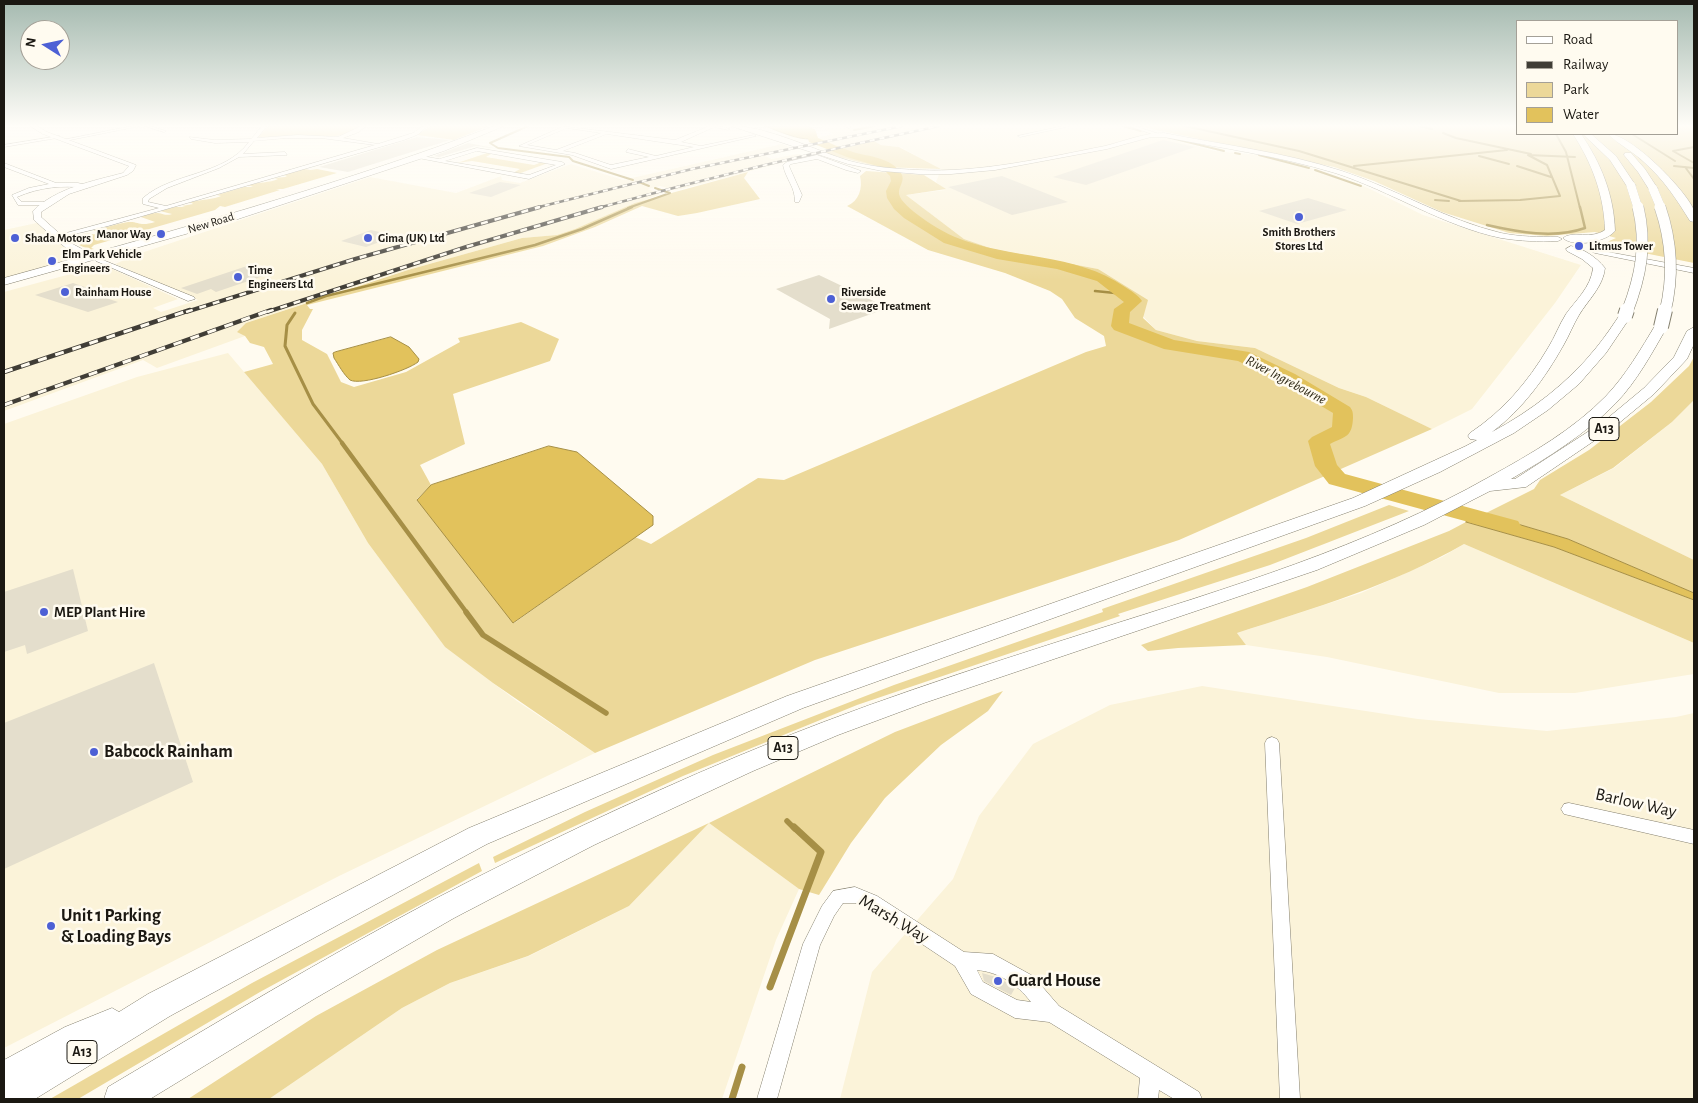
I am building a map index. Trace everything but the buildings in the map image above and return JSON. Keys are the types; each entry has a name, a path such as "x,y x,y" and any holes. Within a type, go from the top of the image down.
{"highway":[{"name":"A13","path":"1625,316 1634,296 1644,260 1644,236 1639,208 1631,186"},
{"name":"A13","path":"1653,189 1668,226 1672,249 1669,300 1661,327"}],"main road":[{"name":"New Road","path":"4,282 140,247 149,241 228,219 354,177"},
{"path":"1565,243 1602,237 1610,231 1610,219 1599,177"},
{"name":"A13","path":"1626,177 1631,186"},
{"name":"A13","path":"1646,177 1653,189"},
{"path":"1666,177 1679,193 1694,219"},
{"name":"A13","path":"1444,464 1454,450 1492,426 1522,395 1545,363 1571,317 1598,277 1599,268 1596,264 1565,243"},
{"name":"New Road","path":"4,288 94,258"},
{"name":"A13","path":"5,1099 159,1005 478,836 795,702 1359,502 1444,464 1518,425 1569,386 1604,349 1625,316"},
{"name":"A13","path":"120,1099 295,993 492,883 588,836 750,762 940,689 1294,570 1359,546 1480,491 1559,442 1613,397 1641,362 1661,327"},
{"name":"A13","path":"1480,491 1520,483 1608,426 1649,391 1680,359 1694,331"},
{"path":"4,1078 76,1038 159,1005"},
{"name":"A13","path":"142,1099 186,1060"}],"street":[{"path":"36,177 56,185"},
{"path":"114,177 87,186 44,204 37,211 37,218 72,249 191,299"},
{"path":"166,208 145,203 146,198 154,192 192,177"},
{"path":"58,236 106,226 270,177"},
{"path":"790,177 799,195 797,201"},
{"path":"1356,177 1433,212 1479,228 1512,236 1565,243 1694,267"},
{"path":"5,197 14,196 29,190 70,183 87,186"},
{"path":"14,196 20,204 44,204"},
{"path":"1597,249 1694,271"},
{"path":"1272,743 1290,1099"},
{"name":"Barlow Way","path":"1569,809 1694,837"},
{"name":"Marsh Way","path":"767,1099 812,944 828,912 839,896 855,895 871,901 961,960 993,964 1027,982 1052,1013"},
{"path":"961,960 977,988 1015,1009 1052,1013 1192,1099"},
{"path":"1148,1099 1150,1074"}],"shaded area":[{"path":"369,177 456,193 497,177 520,183 535,177 615,177 623,180 634,177 725,177 681,189 674,190 660,186 648,189 660,194 575,229 557,235 522,238 387,276 246,323 245,336 157,368 143,360 4,411 4,292 74,273 110,268 178,299 153,308 161,312 198,300 115,264 138,254"},
{"path":"938,177 1339,177 1366,187 1423,215 1581,265 1555,303 1472,409 1432,429 1366,397 1339,388 1255,348 1197,341 1156,330 1098,269 993,249 964,239 906,195 945,190 936,182"},
{"path":"41,222 90,257 4,283 4,230"},
{"path":"228,353 322,464 368,543 445,647 517,701 595,753 339,876 4,1048 4,424 137,377"},
{"path":"1694,400 1694,560 1560,495 1614,468 1672,422"},
{"path":"1464,544 1694,643 1694,674 1575,693 1499,693 1327,657 1246,645 1237,633 1361,593 1442,557"},
{"path":"1202,686 1418,719 1547,731 1676,717 1694,713 1694,1099 840,1099 872,972 953,879 979,816 1033,744 1110,705"},
{"path":"709,823 799,889 776,940 722,1099 269,1099 402,1008 450,983 529,956 629,906"}],"green space":[{"path":"322,177 283,189 276,189 280,190 225,207 220,206 215,210 94,245 91,248 94,249 90,250 79,245 87,242 76,243 68,238 77,239 87,236 82,234 99,234 101,233 93,230 128,222 146,224 155,222 141,217 156,213 172,214 160,211 175,207 185,207 182,206 193,204 190,202 218,197 221,196 217,195 244,187 253,187 248,185 278,179 274,178"},
{"path":"728,177 744,177 760,199 678,216 642,206 595,227 543,246 307,305 310,309 313,309 302,330 302,340 327,354 341,382 354,387 406,372 460,342 458,338 521,322 559,339 550,361 453,394 465,444 420,465 431,485 417,499 514,623 635,537 651,544 758,478 784,480 1086,352 1106,346 1104,336 1075,318 1062,299 1050,291 1005,273 928,250 847,206 855,201 861,185 860,177 928,177 946,189 906,195 964,239 993,249 1098,269 1148,300 1143,318 1156,330 1197,341 1255,348 1339,388 1366,397 1432,429 1179,540 815,660 595,753 493,683 445,647 368,543 322,464 244,372 273,364 264,347 250,343 245,336 237,332 246,323 408,270 522,238 557,235 635,203"},
{"path":"1364,177 1694,177 1694,263 1614,247 1607,243 1616,238 1595,232 1547,236 1509,233 1442,212"},
{"path":"1694,357 1694,400 1672,422 1613,468 1560,495 1694,560 1694,593 1568,539 1484,514 1534,489 1540,480 1589,450 1651,402 1689,366"},
{"path":"1389,505 1409,511 1270,565 1118,614 1120,616 857,705 683,776 495,863 493,857 585,812 713,755 894,685 1103,612 1102,609 1306,538"},
{"path":"1466,522 1554,547 1694,600 1694,643 1464,544 1437,559 1381,584 1324,605 1237,633 1246,645 1148,651 1141,645 1307,587 1449,531"},
{"path":"1003,691 988,711 941,745 885,798 851,843 819,895 799,889 709,823 895,732"},
{"path":"709,823 629,906 528,956 450,983 402,1008 269,1099 188,1099 316,1016 437,950"},
{"path":"479,863 482,871 260,992 78,1099 50,1099 252,983"}],"water":[{"path":"391,337 409,347 419,359 418,362 405,369 384,376 356,381 348,378 334,358 333,353 335,352"},
{"path":"549,446 577,452 653,516 653,525 513,623 417,500 431,485"},
{"path":"1484,514 1568,539 1694,593 1694,600 1554,547 1466,522"}],"waterway":[{"path":"625,177 633,180"},
{"name":"River Ingrebourne","path":"896,177 897,181 892,191 893,198 899,206 909,215 949,240 1002,256 1059,265 1102,278 1134,301 1127,308 1122,309 1120,326 1170,345 1243,356 1288,378 1343,411 1342,430 1319,441 1326,466 1337,479 1509,526"},
{"path":"1336,177 1361,186"},
{"path":"1385,177 1461,201"},
{"path":"1461,201 1520,200 1560,196 1552,177"},
{"path":"1572,177 1580,208"},
{"path":"639,182 649,186"},
{"path":"628,208 670,193 655,188"},
{"path":"1435,200 1449,201"},
{"path":"307,303 326,296 535,245 582,229 632,207"},
{"path":"1487,225 1511,230 1549,234 1573,231 1585,228 1580,207"},
{"path":"1095,291 1125,294"},
{"path":"295,313 287,325 285,346 313,404 343,444"},
{"path":"342,443 467,613"},
{"path":"466,612 483,635 606,713"},
{"path":"787,821 795,829"},
{"path":"770,987 821,852 794,827"},
{"path":"732,1099 742,1067"}],"railway":[{"path":"535,208 658,177"},
{"path":"598,208 713,177"},
{"path":"186,312 355,259 540,207"},
{"path":"267,312 466,247 602,207"},
{"path":"4,372 190,310"},
{"path":"4,405 271,310"}],"place":[{"name":"Smith Brothers Stores Ltd","path":"1299,217"},
{"name":"Manor Way","path":"161,234"},
{"name":"Shada Motors","path":"15,238"},
{"name":"Gima (UK) Ltd","path":"368,238"},
{"name":"Litmus Tower","path":"1579,246"},
{"name":"Elm Park Vehicle Engineers","path":"52,261"},
{"name":"Time Engineers Ltd","path":"238,277"},
{"name":"Rainham House","path":"65,292"},
{"name":"Riverside Sewage Treatment","path":"831,299"},
{"name":"MEP Plant Hire","path":"44,612"},
{"name":"Babcock Rainham","path":"94,752"},
{"name":"Unit 1 Parking & Loading Bays","path":"51,926"},
{"name":"Guard House","path":"998,981"}]}
